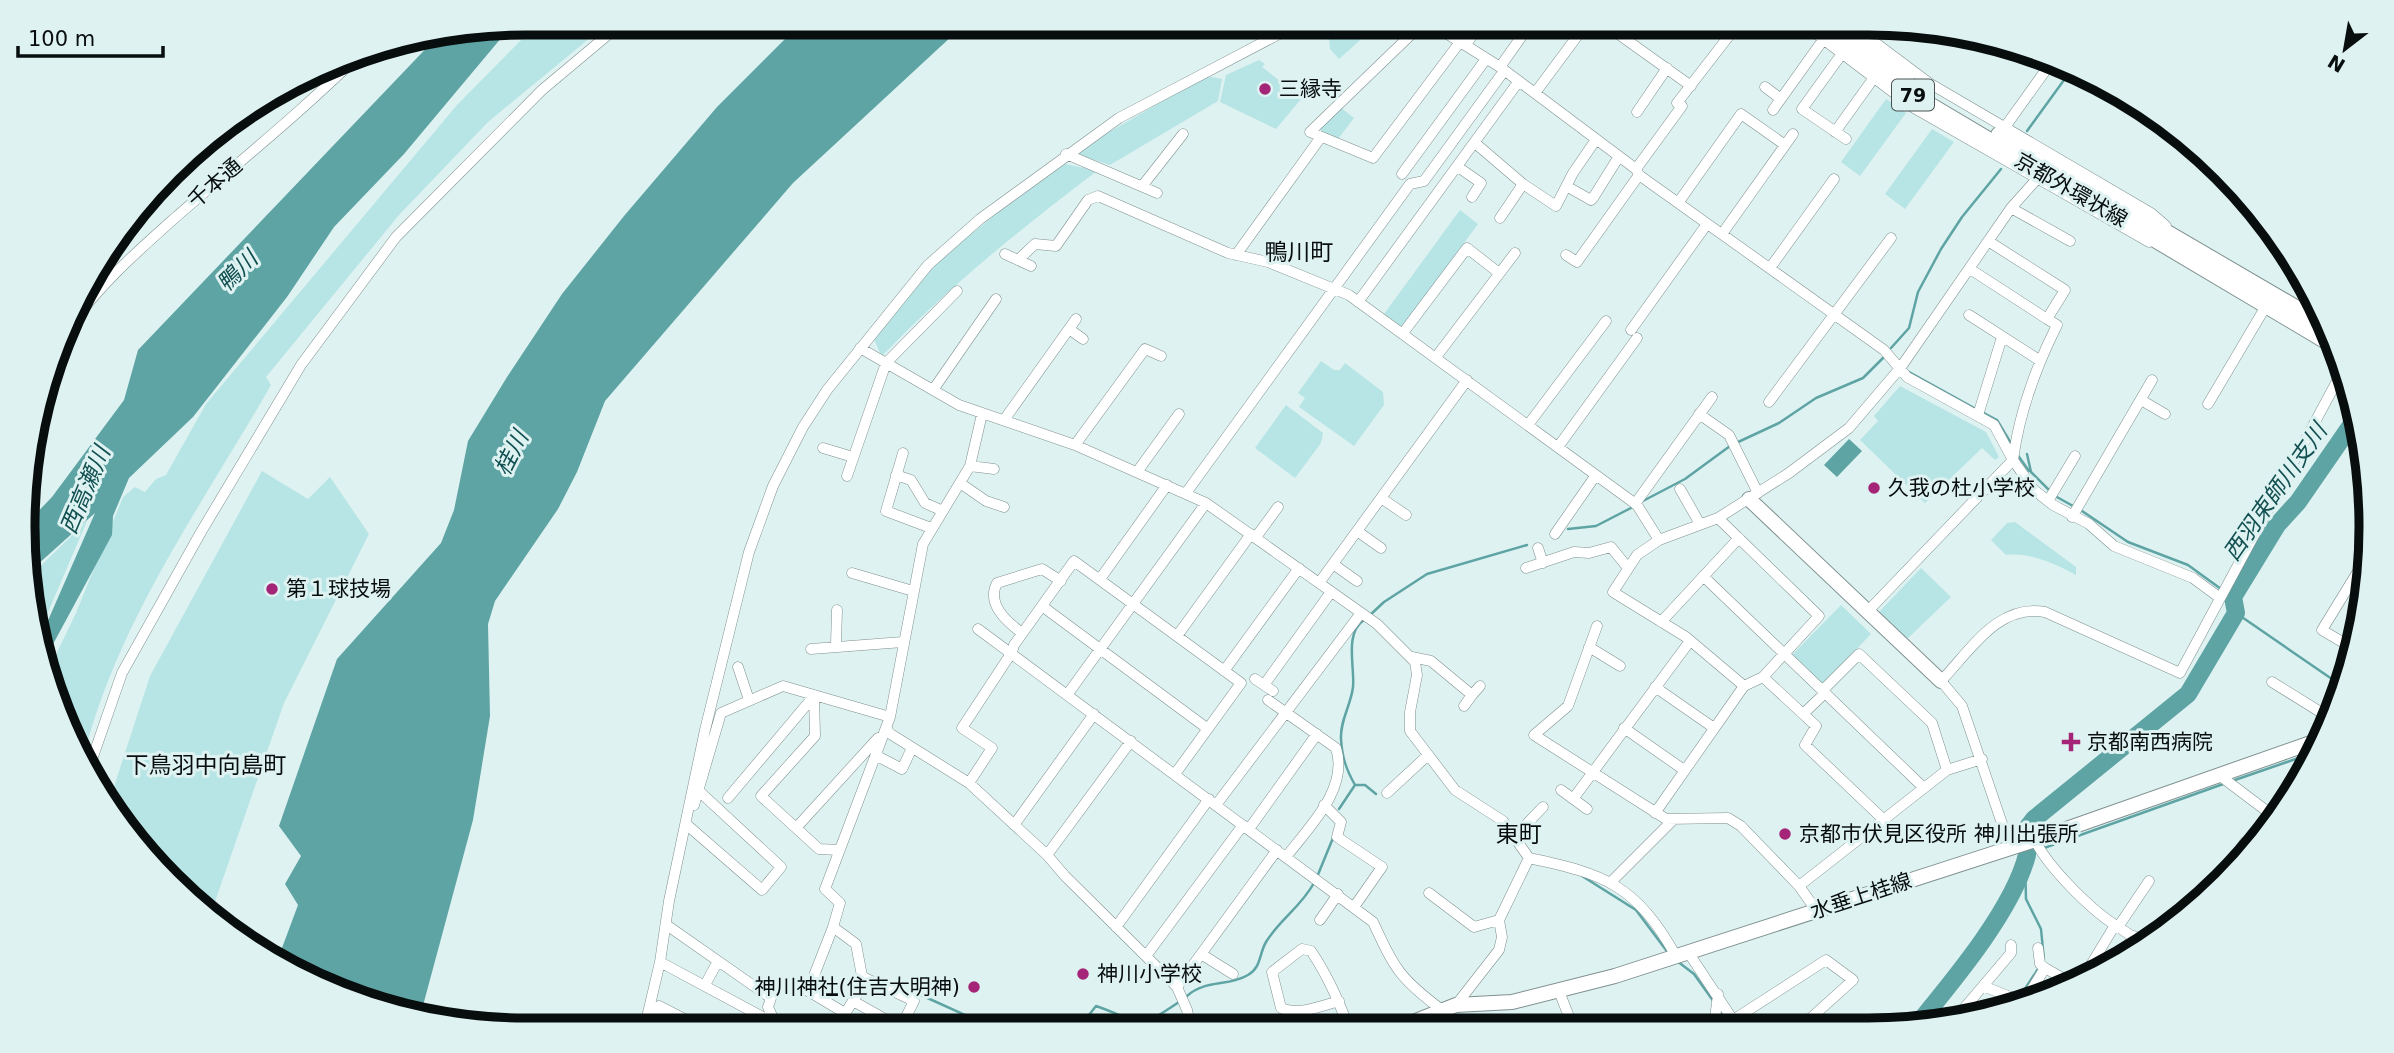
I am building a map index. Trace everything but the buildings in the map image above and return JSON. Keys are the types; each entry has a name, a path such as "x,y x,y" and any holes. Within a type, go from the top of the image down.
{"main road":[{"name":"京都外環状線","path":"1831,35 1875,71 2019,153 2183,253 2313,320"},
{"name":"京都外環状線","path":"1848,35 1924,90 2019,153 2178,236 2321,336"},
{"path":"1754,496 1867,612 1941,681"},
{"name":"水垂上桂線","path":"1422,1018 1449,1007 1503,1003 1559,991 1678,955 2030,845 2225,780 2308,745"}],"street":[{"path":"93,757 122,673 201,531 301,365 396,237 542,90 608,35"},
{"path":"647,1018 668,926 669,901 726,639 749,552 774,486 803,427 860,348 941,251 1066,154 1119,118 1276,35"},
{"path":"1411,35 1310,132 1373,158 1470,35"},
{"path":"1449,35 1519,81 1707,224 1884,350 1907,377 1979,412 1994,425 2014,453 2034,490 2051,496 2075,512 2114,546 2193,578 2223,594"},
{"path":"1186,493 1410,184 1424,181 1523,35"},
{"path":"1535,93 1578,35"},
{"path":"1620,35 1691,86"},
{"path":"1566,255 1577,262 1682,106 1677,103 1729,35"},
{"path":"1817,35 1914,108 2138,239 2183,253"},
{"path":"1864,35 1929,83 2151,213 2178,236"},
{"path":"1773,110 1823,40"},
{"path":"1841,55 1802,109 1846,139"},
{"path":"1402,174 1486,59"},
{"path":"1637,112 1667,68"},
{"name":"千本通","path":"90,302 106,282 153,237 231,167 317,98 346,69"},
{"path":"2005,127 2047,69"},
{"path":"1835,132 1873,79"},
{"path":"1358,302 1519,81"},
{"path":"1765,87 1781,99"},
{"path":"1678,202 1741,114 1786,145"},
{"path":"1143,185 1183,134"},
{"path":"1722,234 1793,134"},
{"path":"1236,255 1321,136"},
{"path":"1475,143 1523,184 1556,206 1573,173 1595,141"},
{"path":"1066,154 1157,193"},
{"path":"1568,187 1591,200 1618,158"},
{"path":"1458,167 1481,183 1472,197"},
{"path":"1770,268 1834,179"},
{"path":"1744,687 1690,640 1613,592 1637,555 1659,540 1718,518 1754,496 1849,428 1900,367 2011,208 2036,180"},
{"path":"1500,218 1523,184"},
{"path":"1018,260 1035,244 1056,246 1088,200 1098,196 1236,255 1268,262 1335,290 1358,302 1403,333 1635,504 1659,540"},
{"path":"2011,208 2070,241"},
{"path":"1558,447 1707,224"},
{"path":"1784,401 1772,398 1891,237"},
{"path":"1989,241 2065,290 2047,319"},
{"path":"1403,333 1467,248 1499,273"},
{"path":"1436,357 1515,253"},
{"path":"1005,254 1031,266"},
{"path":"1867,612 2014,453 2039,360 2057,325 1970,269"},
{"path":"847,476 886,363 957,290"},
{"path":"933,390 996,299"},
{"path":"2208,404 2270,300"},
{"path":"1969,315 2039,360"},
{"path":"1004,420 1076,319"},
{"path":"1528,425 1606,321"},
{"path":"1069,329 1083,340"},
{"path":"1979,412 2002,337"},
{"path":"860,348 959,405 1076,445 1206,503 1365,616 1412,657 1432,661 1472,695"},
{"path":"1076,445 1145,349 1161,356"},
{"path":"1319,583 1466,380"},
{"path":"2075,512 2152,380"},
{"path":"2136,938 2117,926 2030,845 1982,759 1962,706 1941,681 1993,625 2010,613 2026,608 2045,612 2180,673 2337,382"},
{"path":"1635,504 1712,397"},
{"path":"2141,400 2165,414"},
{"path":"845,1013 808,991 840,903 825,889 887,726 923,544 970,466 982,414"},
{"path":"1137,472 1179,414"},
{"path":"1699,414 1733,444 1754,496"},
{"path":"823,448 853,457"},
{"path":"903,453 886,511 931,528"},
{"path":"2051,496 2075,456"},
{"path":"970,466 994,469"},
{"path":"896,475 911,480 925,503 943,510"},
{"path":"1555,534 1596,475"},
{"path":"960,483 986,501 1004,508"},
{"path":"1100,579 1167,485"},
{"path":"1680,489 1700,524"},
{"path":"1381,498 1406,515"},
{"path":"1068,695 1206,503"},
{"path":"1177,636 1278,507"},
{"path":"1655,813 1744,687 1763,677 1819,616 1718,518"},
{"path":"1357,531 1381,548"},
{"path":"1661,622 1739,538"},
{"path":"1526,568 1574,552 1589,553 1611,547 1628,568"},
{"path":"1538,548 1543,563"},
{"path":"969,783 992,748 962,728 1013,652 1022,633 1074,561 1241,683 1175,774"},
{"path":"1333,564 1357,581"},
{"path":"1224,671 1299,568"},
{"path":"1022,633 1004,620 997,607 993,594 997,583 1042,569 1061,581"},
{"path":"852,573 913,591"},
{"path":"2345,643 2322,630 2357,574"},
{"path":"1703,576 1924,788"},
{"path":"1286,857 1335,787 1339,757 1336,748 1287,712 1265,689 1332,592"},
{"path":"1042,606 1208,729"},
{"path":"836,645 837,610"},
{"path":"1116,927 1212,802 1365,616"},
{"path":"1597,626 1568,706 1534,735 1655,813 1674,819 1728,818 1741,826 1799,886 1816,910"},
{"path":"978,629 1005,651 1013,652 1373,922 1388,958 1399,973 1449,1007 1499,950 1502,937 1499,920 1528,858"},
{"path":"1573,799 1690,640"},
{"path":"811,649 836,645 904,642"},
{"path":"1589,647 1620,666"},
{"path":"1803,715 1859,654 1932,723 1947,770"},
{"path":"1412,657 1418,675 1409,726 1427,756 1455,790 1503,821 1528,858 1612,881 1647,913 1731,1018"},
{"path":"738,667 749,700"},
{"path":"1763,677 1816,726 1805,745 1884,820"},
{"path":"2272,682 2323,713"},
{"path":"686,824 700,792 721,713 783,686 814,695 887,726 912,748 969,783 1047,855 1177,987 1189,1018"},
{"path":"1464,706 1480,686"},
{"path":"1655,687 1714,728"},
{"path":"728,798 814,695"},
{"path":"814,695 815,736 761,796 819,849 839,850"},
{"path":"1014,825 1094,714"},
{"path":"796,828 887,726"},
{"path":"1624,727 1685,770"},
{"path":"1146,956 1317,734"},
{"path":"1047,855 1131,741"},
{"path":"877,756 902,769 912,748"},
{"path":"1387,793 1427,756"},
{"path":"1799,886 1947,770 1982,759"},
{"path":"2225,780 2267,812"},
{"path":"1561,790 1587,809"},
{"path":"686,824 762,890 781,867 700,792"},
{"path":"1324,805 1341,821 1337,837 1382,867 1354,907"},
{"path":"1514,837 1543,807"},
{"path":"1612,881 1674,819"},
{"path":"1177,987 1277,850"},
{"path":"2093,963 2148,881"},
{"path":"1429,893 1474,927 1499,920"},
{"path":"1320,920 1338,894"},
{"path":"668,926 771,998 769,1018"},
{"path":"832,927 856,944 862,976 914,1001 906,1018"},
{"path":"1963,1009 2011,953 2011,945"},
{"path":"2026,992 2042,966 2038,948"},
{"path":"1339,1001 1310,1010 1287,1011 1281,1008 1272,972 1302,949 1311,951 1330,979 1339,1001 1345,1018"},
{"path":"1201,954 1233,974"},
{"path":"1742,1018 1826,960 1853,980 1811,1018"},
{"path":"705,985 718,961"},
{"path":"660,962 761,1018"},
{"path":"2042,966 2062,978"},
{"path":"842,1018 867,979"},
{"path":"1983,986 2011,996"},
{"path":"1559,991 1570,1018"},
{"path":"853,1001 882,1018"},
{"path":"1714,1018 1716,1001"},
{"path":"656,1018 659,1006 682,1018"}],"shaded area":[{"path":"526,35 593,35 488,122 399,215 266,377 271,385 190,520 139,612 117,659 87,746 72,715 54,659 76,613 123,497 135,487 145,492 156,479 166,475 206,404 457,105"},
{"path":"1329,35 1366,35 1339,59 1330,49"},
{"path":"1259,60 1265,64 1262,67 1302,98 1276,129 1220,102 1226,75"},
{"path":"1206,76 1222,79 1218,101 1110,165 1079,155 1078,150"},
{"path":"1886,99 1906,113 1860,176 1841,162"},
{"path":"1340,107 1354,118 1338,139 1321,132 1320,126"},
{"path":"1932,129 1954,142 1905,209 1885,194"},
{"path":"1066,164 1097,171 986,259 883,355 880,353 874,339 942,257 1057,166"},
{"path":"1460,210 1478,224 1402,328 1384,314"},
{"path":"1321,361 1334,370 1340,370 1345,363 1383,392 1384,405 1354,446 1299,407 1305,398 1298,393"},
{"path":"1900,386 1986,432 1999,457 1995,460 1982,448 1925,503 1860,440 1878,421 1874,416"},
{"path":"1286,405 1323,433 1321,443 1295,478 1255,448"},
{"path":"262,471 308,499 330,477 369,534 284,703 214,905 157,851 113,791 150,676"},
{"path":"87,521 44,622 37,569"},
{"path":"2015,522 2076,567 2076,575 2033,557 2006,555 1991,540 2007,523"},
{"path":"1921,568 1951,597 1907,639 1878,613"},
{"path":"1841,605 1871,634 1820,687 1790,657"}],"water":[{"name":"桂川","path":"789,35 953,35 793,183 605,401 577,472 558,509 495,601 488,624 490,716 473,820 423,1007 338,981 281,952 298,905 285,884 301,856 279,826 337,659 441,543 454,510 468,441 562,294 717,107"},
{"path":"503,36 404,154 334,227 287,297 193,417 129,478 113,516 112,535 51,649 45,627 95,513 37,565 35,514 52,497 124,400 138,350 430,44"},
{"path":"1849,439 1862,451 1837,477 1824,465"}],"waterway":[{"path":"2027,131 2066,77"},
{"path":"1891,348 1909,328 1918,292 1941,249 1962,217 2001,169"},
{"path":"1736,443 1779,423 1816,398 1863,378 1884,357"},
{"path":"1909,372 1976,409"},
{"path":"1982,412 1997,420 2012,445"},
{"name":"西羽束師川支川","path":"1925,1015 1980,945 2009,899 2027,855 2027,828 2034,819 2188,694 2236,613 2233,597 2277,525 2298,502 2349,428"},
{"path":"1641,502 1685,479 1730,446"},
{"path":"2017,454 2029,471"},
{"path":"2027,454 2031,472 2050,491"},
{"path":"2055,496 2073,506"},
{"path":"1568,529 1596,526 1631,508"},
{"path":"2079,509 2128,542 2188,565 2221,589"},
{"path":"1369,616 1384,602 1427,574 1527,545"},
{"path":"2226,593 2233,597"},
{"path":"2236,613 2334,680"},
{"path":"1339,809 1355,785 1343,757 1341,732 1353,687 1352,642 1354,633 1364,620"},
{"path":"2232,781 2301,757"},
{"path":"2044,848 2226,783"},
{"path":"1355,785 1365,785 1376,794"},
{"path":"1317,877 1333,838"},
{"path":"2028,854 2038,850"},
{"path":"2025,860 2026,899 2041,929 2044,960"},
{"path":"1582,876 1636,910 1669,954"},
{"path":"1187,996 1202,987 1240,979 1252,972 1272,934 1303,900 1314,883"},
{"path":"1677,961 1694,974 1714,1002"},
{"path":"2022,993 2040,966"},
{"path":"909,994 923,996 972,1018"},
{"path":"1155,1018 1179,1002"},
{"path":"1087,1018 1096,1006 1125,1018"},
{"path":"1719,1011 1722,1018"}],"place":[{"name":"三縁寺","path":"1265,89"},
{"name":"久我の杜小学校","path":"1874,488"},
{"name":"第１球技場","path":"272,589"},
{"name":"京都南西病院","path":"2071,742"},
{"name":"京都市伏見区役所 神川出張所","path":"1785,834"},
{"name":"神川小学校","path":"1083,974"},
{"name":"神川神社(住吉大明神)","path":"974,987"}],"district":[{"name":"鴨川町","path":"1299,252"},
{"name":"下鳥羽中向島町","path":"206,765"},
{"name":"東町","path":"1519,834"}],"water label":[{"name":"鴨川","path":"237,271"},
{"name":"西高瀬川","path":"85,490"}]}
